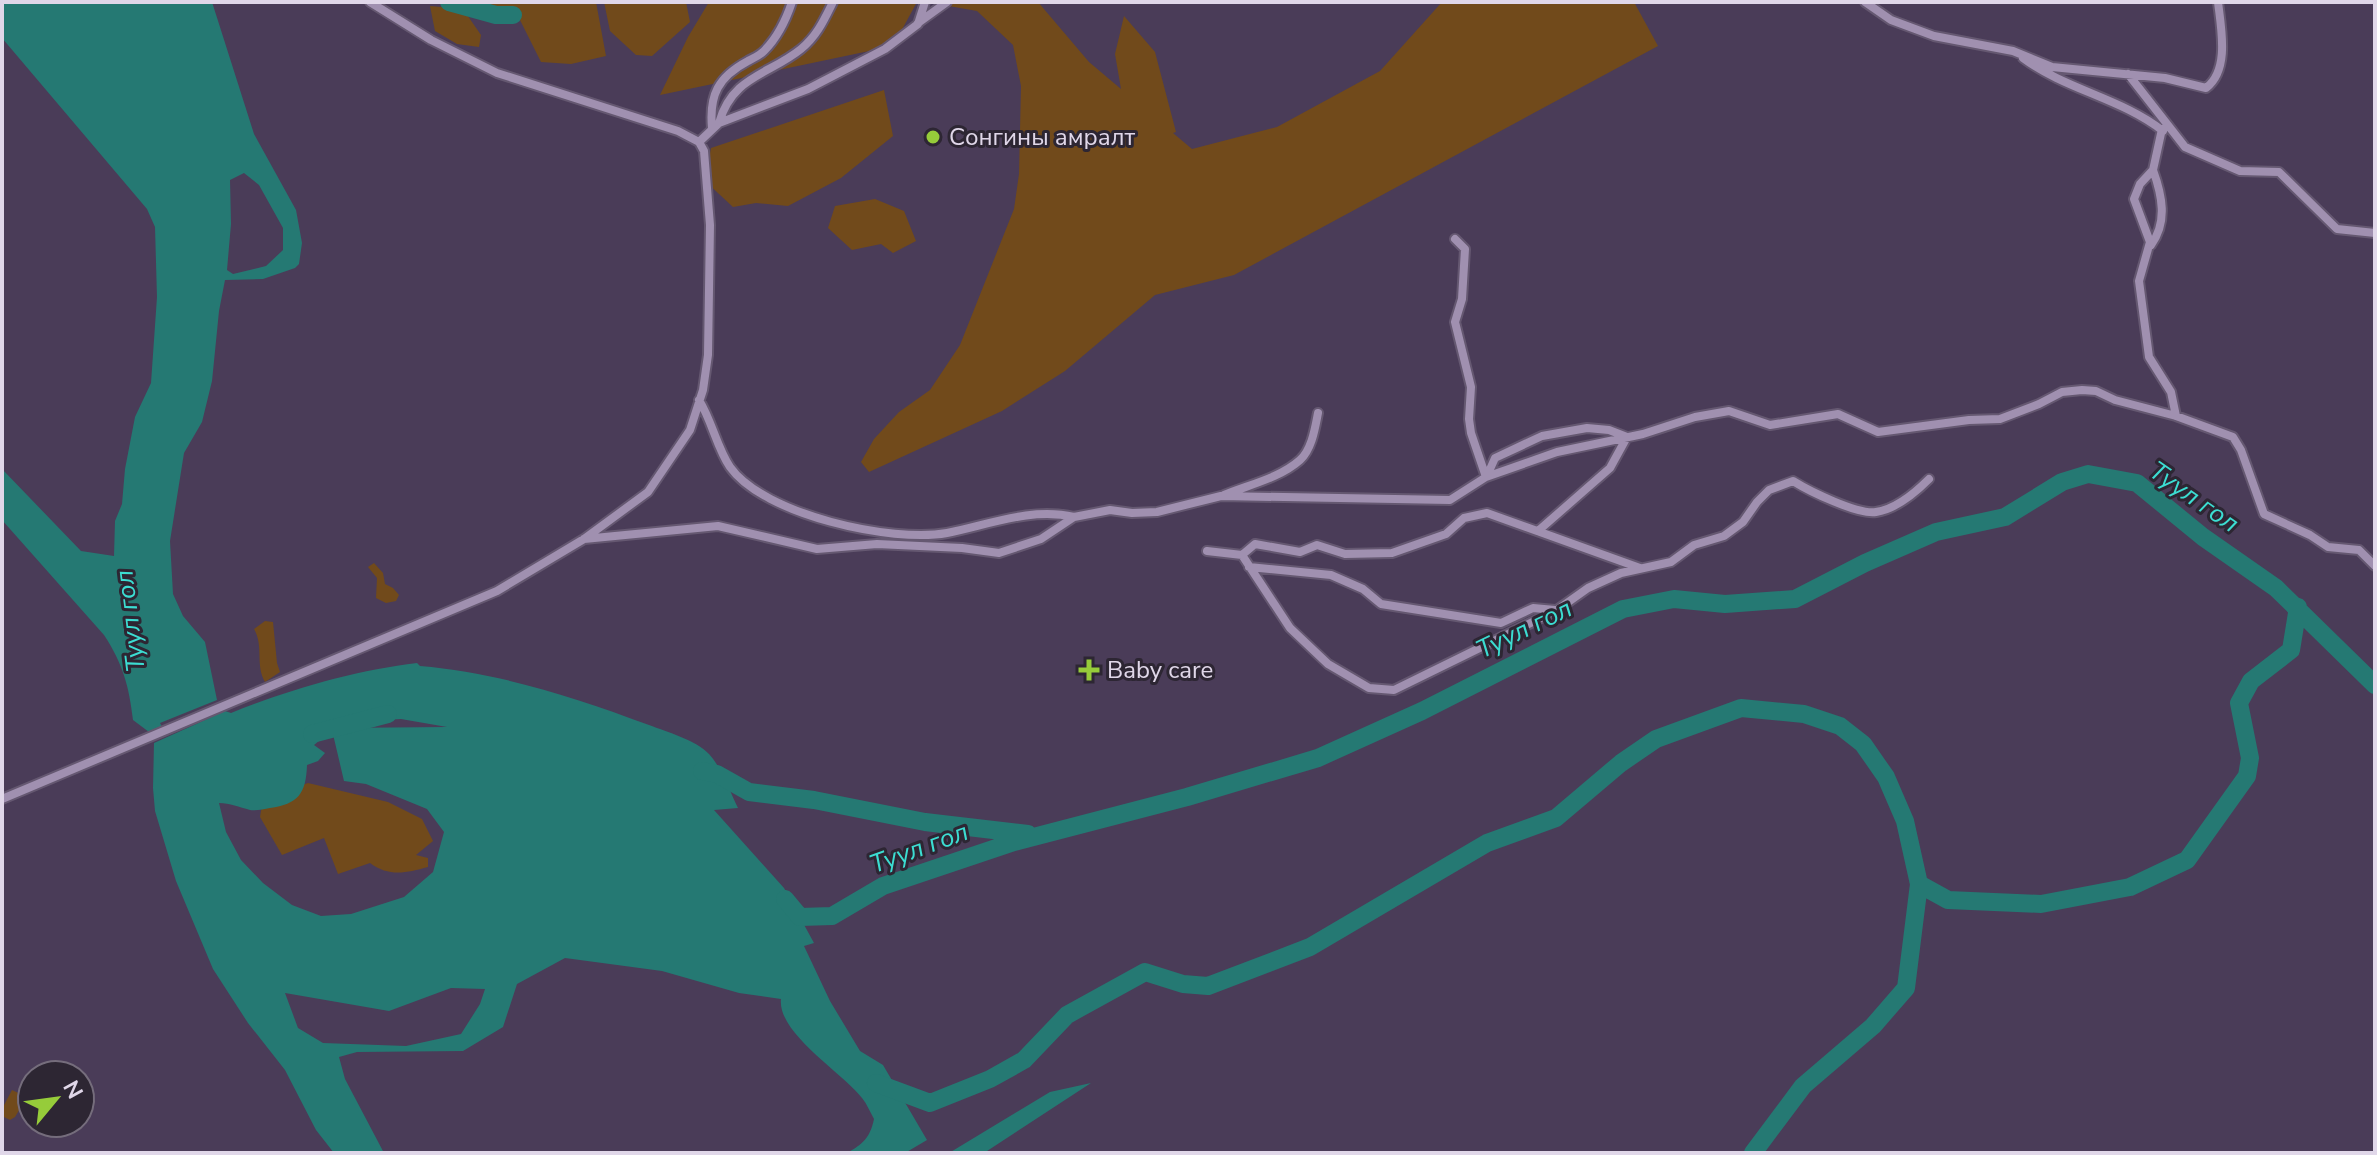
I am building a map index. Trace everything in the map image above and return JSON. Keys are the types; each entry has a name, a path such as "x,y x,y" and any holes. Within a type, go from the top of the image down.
{"street":[{"path":"2,799 497,591 584,539 648,492 690,430 708,355 710,225 704,151 699,142 678,131 497,73 431,40 370,2"},
{"path":"715,126 710,110 714,90 728,75 765,51 785,24 792,2"},
{"path":"699,142 715,126 723,108 735,93 762,71 798,51 820,30 833,2"},
{"path":"918,24 925,2"},
{"path":"715,126 843,73 885,49 947,2"},
{"path":"1865,2 1891,20 1934,36 2013,51 2052,67 2165,78 2198,88 2206,88 2217,73 2221,52 2218,2"},
{"path":"2013,51 2059,82 2117,104 2162,129 2185,147 2240,171 2279,172 2337,229 2375,233"},
{"path":"2128,74 2185,147"},
{"path":"2162,129 2153,170 2140,184 2134,199 2150,238 2140,274 2149,357 2171,392 2176,416"},
{"path":"2149,247 2157,236 2162,209 2153,170"},
{"path":"1455,239 1465,249 1462,299 1455,322 1471,387 1471,433 1486,477"},
{"path":"1221,496 1450,500 1486,477 1557,452 1729,411 1770,425 1838,414 1878,432 2000,419 2062,392 2082,390 2096,391 2115,400 2176,416 2233,437 2241,450 2264,514 2310,535 2328,547 2359,550 2375,566"},
{"path":"699,400 709,417 722,453 731,469 742,479 764,496 840,525 921,537 991,521 1035,515 1058,513 1074,517"},
{"path":"584,539 718,526 817,549 877,544 999,553 1041,539 1074,517 1110,510 1157,512 1221,496 1277,474 1302,459 1312,439 1318,413"},
{"path":"1486,477 1495,458 1542,436 1587,428 1609,430 1627,437"},
{"path":"1538,531 1610,468 1627,437"},
{"path":"1242,555 1290,628 1328,664 1369,688 1394,690 1557,610 1588,588 1621,573 1671,562 1694,545 1724,536 1743,522 1769,490 1793,481 1822,498 1875,513 1912,496 1929,479"},
{"path":"1207,551 1242,555 1255,544 1300,552 1317,545 1345,554 1392,553 1446,534 1464,518 1487,513 1640,568"},
{"path":"1249,567 1331,575 1363,589 1381,604 1501,623 1533,608 1557,610"}],"shaded area":[{"path":"465,2 596,2 606,56 571,64 541,62 516,12"},
{"path":"604,2 686,2 690,22 652,56 636,55 610,31"},
{"path":"709,2 917,2 893,46 660,95"},
{"path":"926,2 1038,2 1089,62 1121,89 1115,54 1124,16 1155,52 1176,132 1173,133 1192,149 1277,127 1380,71 1442,2 1634,2 1658,46 1234,275 1155,295 1065,371 1002,411 869,472 861,462 874,439 899,412 930,390 960,345 1014,209 1019,174 1021,86 1013,45 977,11"},
{"path":"430,6 463,9 481,35 479,47 457,44 435,31"},
{"path":"884,90 893,136 841,178 788,206 756,203 733,207 705,181 711,148"},
{"path":"875,199 904,211 916,241 893,253 881,244 852,250 828,228 835,206"},
{"path":"374,563 383,573 385,584 399,595 396,601 386,603 376,598 377,578 368,567"},
{"path":"265,621 273,622 280,672 265,682 254,629"},
{"path":"308,783 388,802 422,819 433,841 416,855 428,858 428,867 398,872 370,863 338,874 324,838 282,855 260,817 263,799"},
{"path":"12,1090 16,1092 15,1117 10,1120 2,1116 2,1109"}],"water":[{"path":"2,2 212,2 254,134 296,210 302,243 299,264 295,268 263,279 225,280 212,381 202,422 184,453 170,541 173,594 183,616 205,642 217,700 160,723 163,729 149,732 133,720 124,676 104,635 2,520 2,469 81,551 114,556 115,521 122,504 135,417 151,383 157,297 155,227 147,209 2,38","holes":["244,173 259,185 283,228 283,250 266,266 233,274 227,270 231,224 230,180"]},
{"path":"417,663 420,666 479,674 593,705 689,741 709,754 738,808 714,810 784,888 814,943 804,946 830,1001 860,1051 883,1065 927,1140 905,1153 847,1153 865,1140 874,1119 853,1088 813,1052 789,1025 781,999 739,993 662,971 565,958 517,984 503,1027 463,1051 357,1052 339,1057 345,1079 384,1153 334,1153 316,1130 285,1070 248,1023 213,969 176,881 155,811 154,743 225,711 231,713 322,682","holes":["401,719 447,727 336,728 345,722","332,730 344,781 366,784 427,809 444,832 433,872 404,897 351,914 321,916 292,905 263,883 241,860 226,832 219,803 255,810 294,800 305,783 307,765 318,761 325,753 314,745","451,988 485,989 480,1004 461,1034 406,1046 323,1043 298,1028 285,993 389,1011"]},
{"path":"1091,1083 984,1153 949,1153 1050,1092"}],"waterway":[{"path":"449,2 496,15 513,15"},
{"name":"Туул гол","path":"785,899 800,917 832,916 883,886 1014,842 1187,797 1318,758 1422,711 1623,609 1674,599 1725,604 1795,599 1865,563 1936,532 2005,517 2062,482 2088,474 2137,483 2203,537 2276,588 2375,685"},
{"name":"Туул гол","path":"1919,884 1948,900 2041,904 2130,887 2187,860 2247,776 2250,758 2239,703 2251,681 2291,650 2298,607"},
{"name":"Туул гол","path":"876,1083 930,1103 990,1079 1024,1060 1067,1015 1145,972 1183,984 1208,986 1310,947 1487,843 1556,818 1621,763 1656,739 1741,708 1804,714 1840,726 1863,744 1886,777 1905,821 1919,884 1906,988 1873,1026 1803,1086 1753,1153"},
{"name":"Туул гол","path":"312,734 388,714"},
{"path":"702,771 717,774 749,792 814,800 925,822 1028,834"}],"place":[{"name":"Сонгины амралт","path":"933,137"},
{"name":"Baby care","path":"1089,670"}]}
